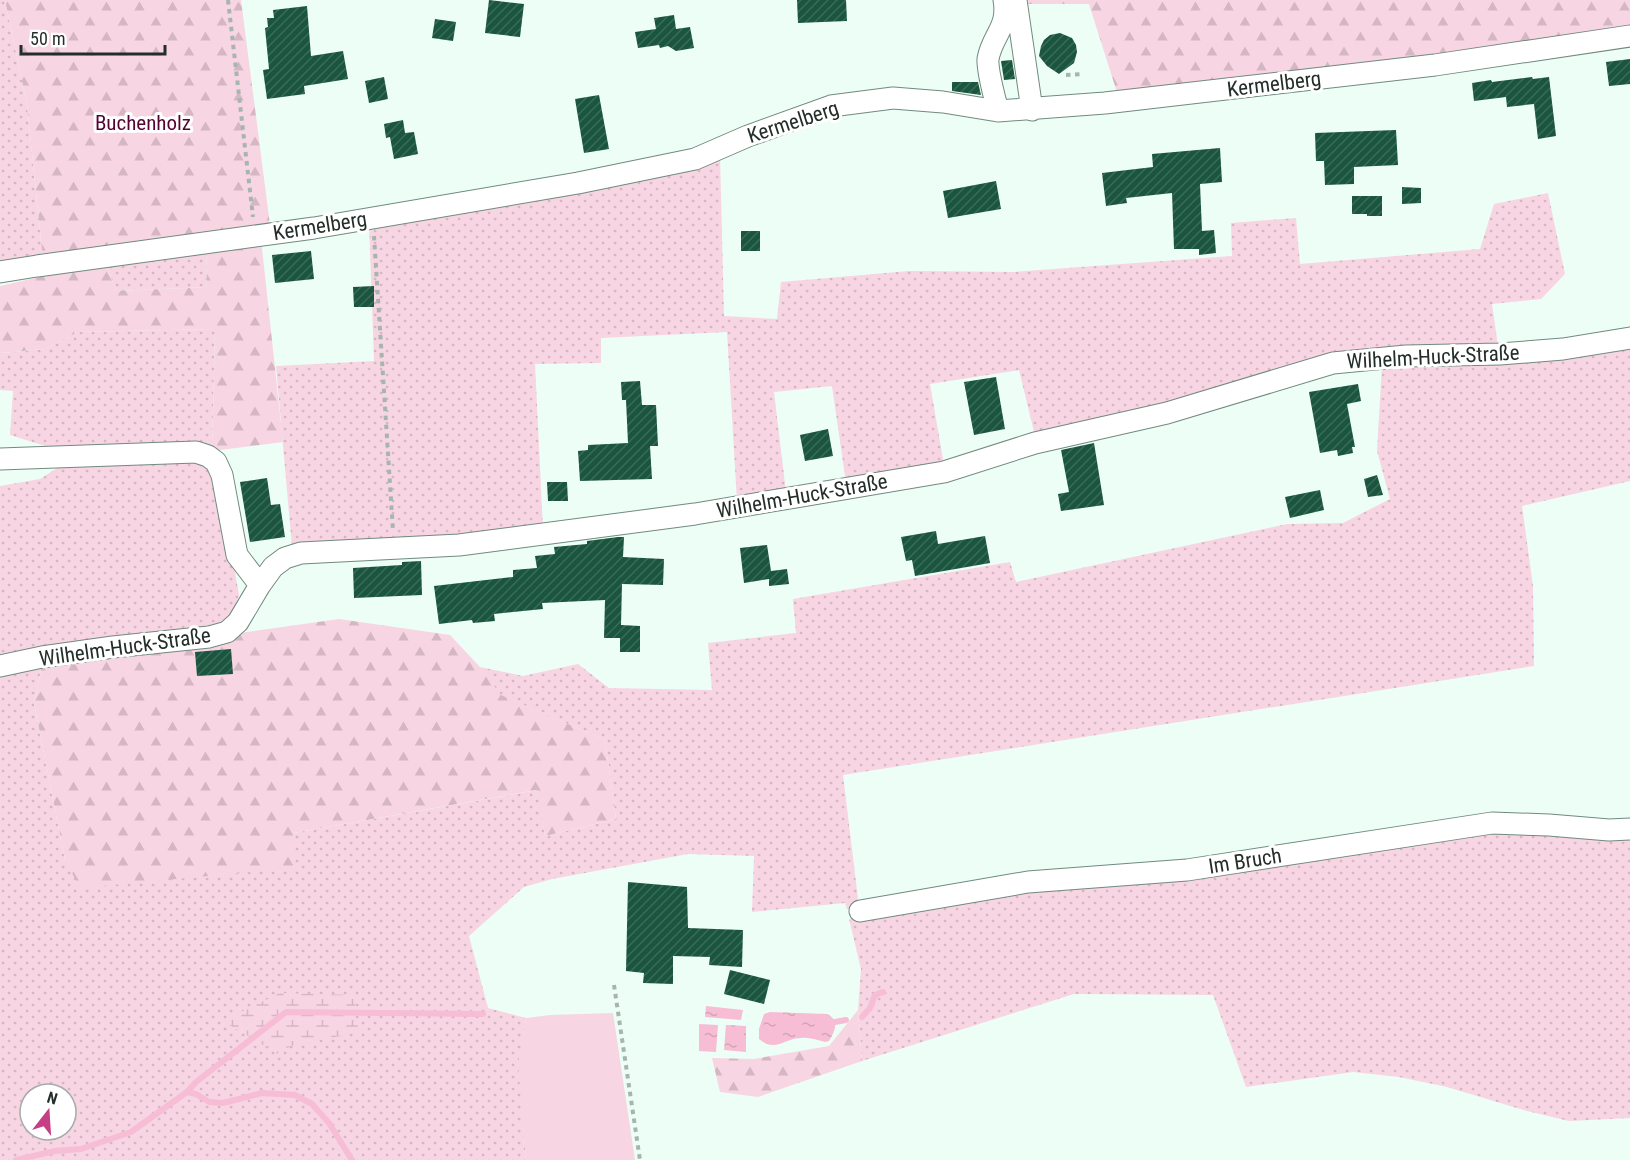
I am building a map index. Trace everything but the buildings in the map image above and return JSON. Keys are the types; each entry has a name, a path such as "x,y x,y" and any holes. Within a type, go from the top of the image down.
{"street":[{"path":"998,111 988,62 991,48 1003,25 1006,12 1004,0"},
{"path":"1016,0 1032,110"},
{"name":"Kermelberg","path":"0,272 255,236 578,183 695,159 748,136 831,106 893,98 943,102 998,111 1113,103 1435,65 1630,36"},
{"name":"Wilhelm-Huck-Straße","path":"0,666 42,657 209,637 227,632 238,622 273,567 285,558 301,553 459,545 695,514 944,472 1035,443 1167,413 1333,363 1406,356 1500,354 1563,349 1630,338"},
{"path":"0,459 196,452 208,456 216,462 222,475 237,555 260,585"},
{"name":"Im Bruch","path":"860,912 1028,882 1187,870 1492,823 1609,830 1630,829"}],"path":[{"path":"228,0 255,236"},
{"path":"1066,75 1083,74"},
{"path":"373,217 394,548"},
{"path":"614,985 640,1160"}],"green space":[{"path":"0,0 5,0 27,105 43,260 0,268"},
{"name":"Buchenholz","path":"5,0 241,0 270,225 43,260 27,105"},
{"path":"1019,0 1630,0 1630,29 1120,102 1089,4 1019,4"},
{"path":"720,156 724,316 777,319 781,282 909,271 1014,272 1232,256 1231,223 1296,218 1300,264 1480,249 1494,204 1548,193 1565,274 1541,299 1492,304 1498,346 1405,349 1166,408 1035,436 1019,370 930,384 944,465 846,483 832,386 774,392 786,492 737,501 727,332 601,338 601,363 535,364 543,529 292,547 276,366 374,361 369,222"},
{"path":"261,239 283,442 212,451 215,329 78,332 45,349 0,353 0,286 105,262 116,291 207,287 206,247"},
{"path":"206,247 207,287 116,291 105,262"},
{"path":"215,329 212,451 67,453 10,435 13,391 0,390 0,353 45,349 78,332"},
{"path":"1630,345 1630,481 1522,506 1533,586 1534,666 843,775 859,907 847,909 845,903 752,912 754,856 688,854 552,879 524,887 469,936 488,1008 526,1018 519,1064 526,1160 0,1160 0,670 43,661 34,703 65,860 293,868 293,833 538,790 545,836 616,819 605,740 500,695 480,667 523,676 578,664 609,688 712,690 708,643 796,633 793,599 1010,562 1016,582 1287,524 1343,523 1390,499 1377,451 1382,365"},
{"path":"195,457 218,475 239,595 231,617 222,625 0,661 0,486 40,479 68,461"},
{"path":"339,619 450,635 480,667 501,695 605,740 616,819 545,836 537,790 293,833 293,868 80,888 65,860 34,703 43,661"},
{"path":"1491,828 1630,834 1630,1118 1569,1121 1447,1087 1399,1077 1353,1072 1246,1087 1213,995 1074,994 862,1061 858,1010 861,969 849,919"},
{"path":"280,993 355,995 355,1013 359,1032 291,1046 277,1054 222,1021"},
{"path":"858,1010 862,1061 758,1097 720,1092 712,1058 754,1059 829,1046"},
{"path":"613,1013 635,1160 526,1160 518,1064 526,1018"}],"water":[{"path":"706,1006 743,1010 741,1020 705,1017"},
{"path":"770,1012 827,1014 834,1019 834,1030 829,1041 825,1042 804,1038 770,1045 759,1039 759,1029 764,1014"},
{"path":"699,1024 718,1025 716,1052 699,1051"},
{"path":"726,1025 746,1026 746,1052 724,1050"}],"waterway":[{"path":"862,1017 870,1008 875,995 883,992"},
{"path":"187,1092 196,1082 286,1012 483,1014"},
{"path":"835,1022 846,1020"},
{"path":"16,1160 55,1151 81,1149 131,1132 187,1092 196,1094 209,1102 223,1103 262,1093 295,1095 312,1104 329,1123 352,1160"}]}
